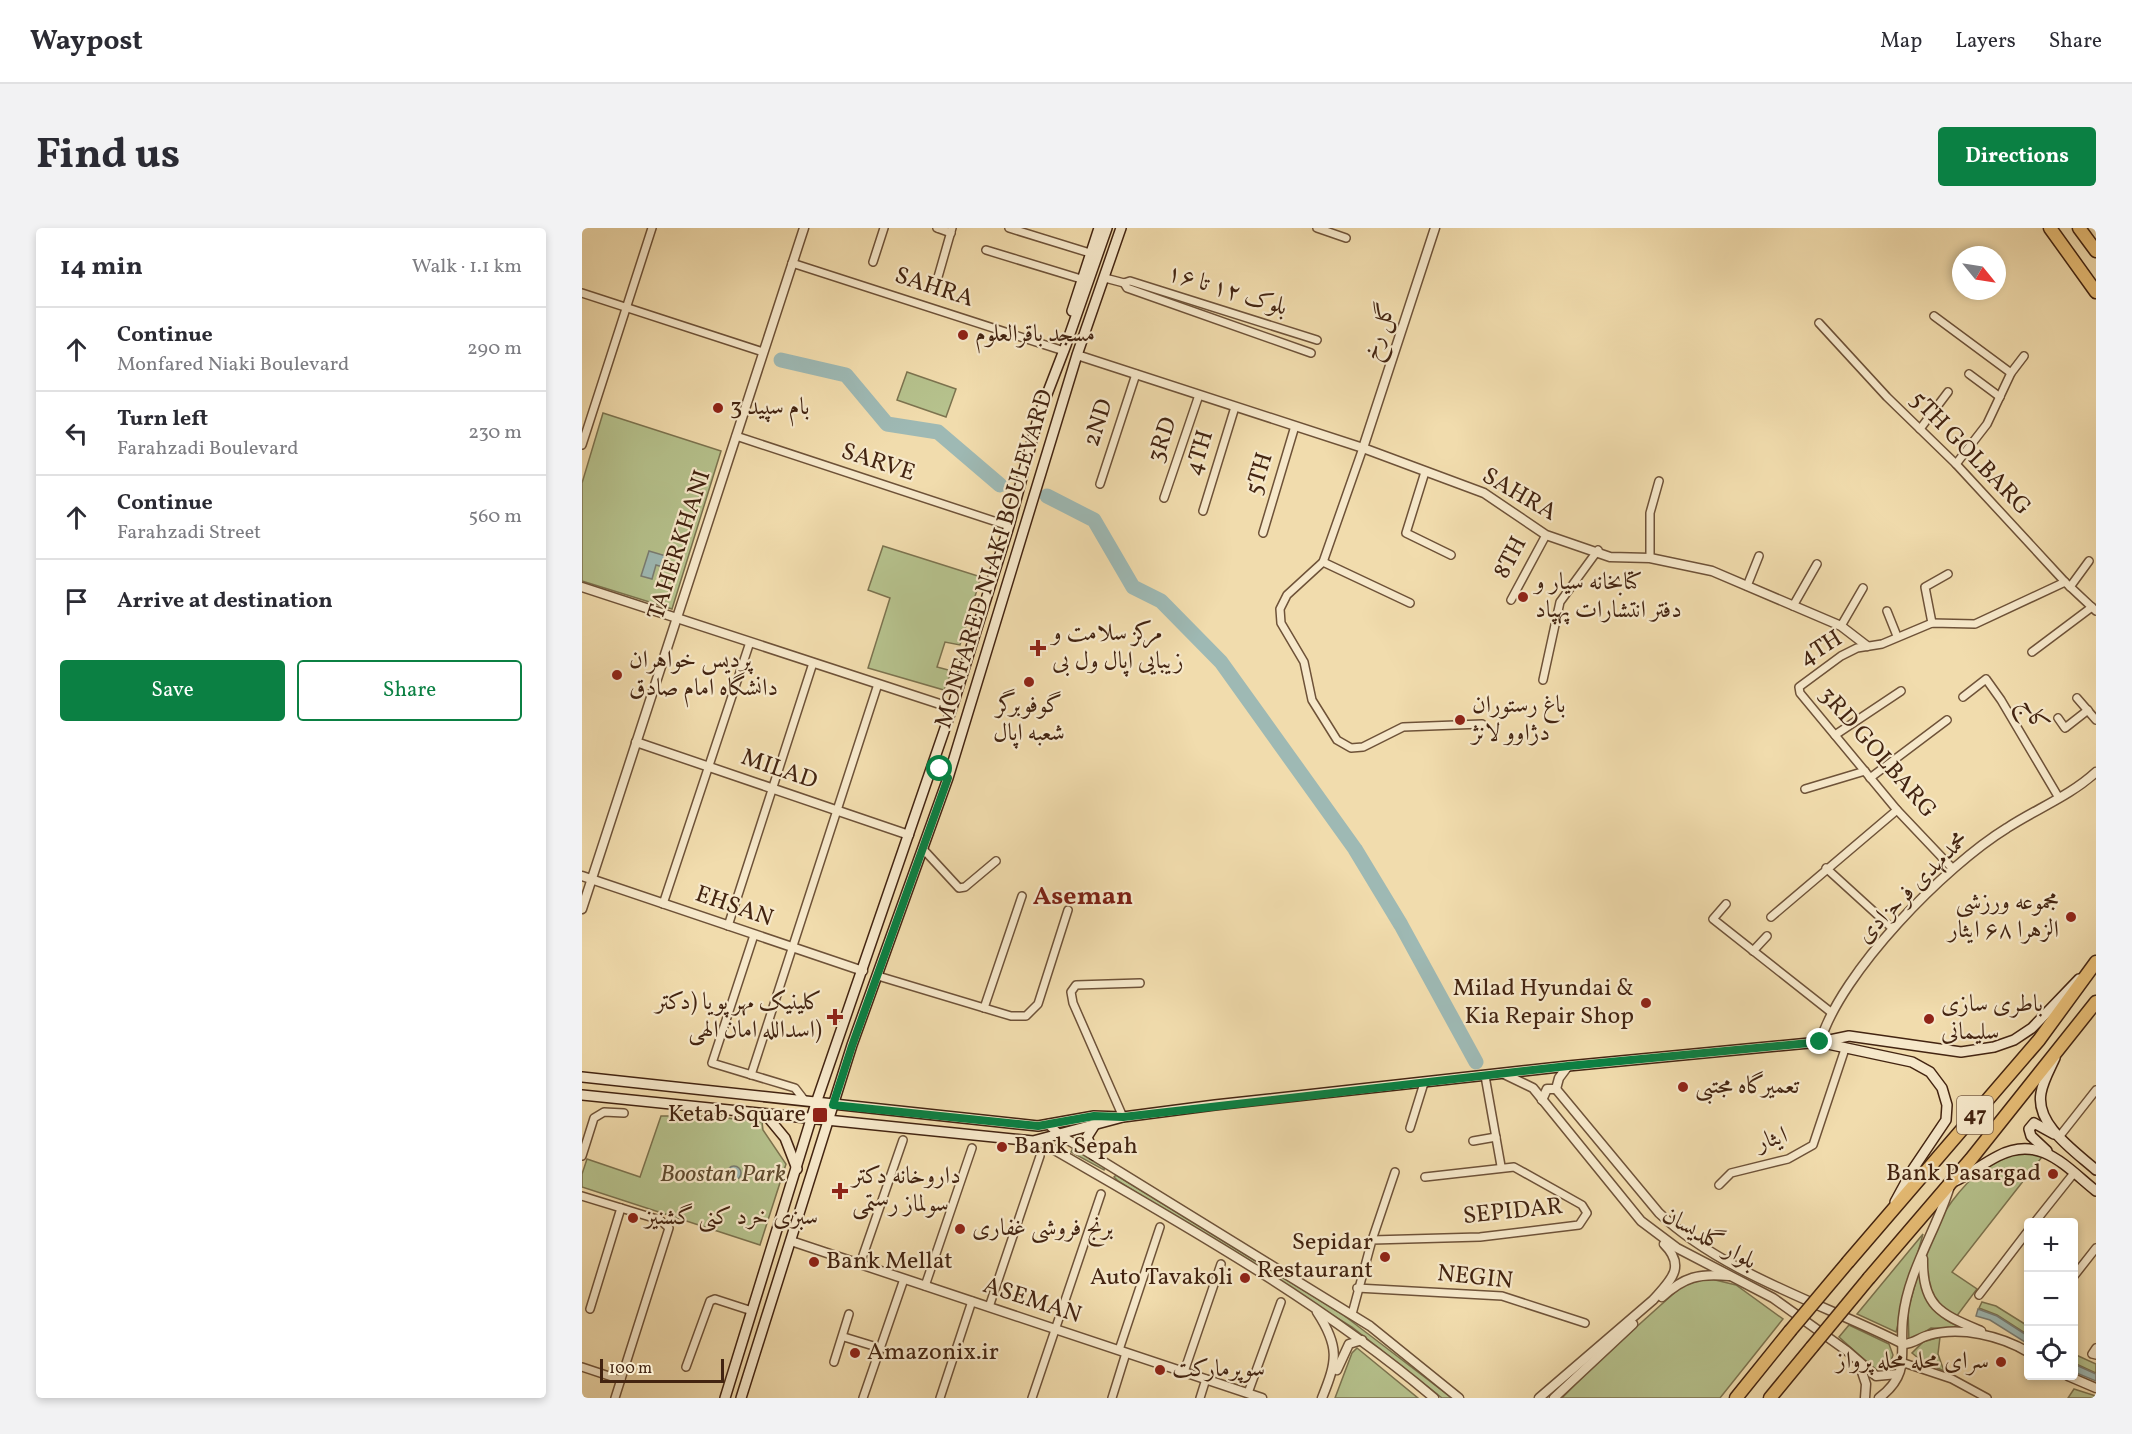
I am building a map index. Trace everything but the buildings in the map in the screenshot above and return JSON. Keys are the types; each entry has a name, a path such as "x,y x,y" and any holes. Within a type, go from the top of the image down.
{"highway":[{"path":"2050,228 2096,292"},
{"path":"2079,228 2096,251"},
{"name":"47","path":"1736,1398 1848,1262 2038,1040 2096,962"},
{"name":"47","path":"1770,1398 1951,1183 2096,1002"}],"main road":[{"path":"1065,348 1066,329 1099,228"},
{"name":"MONFARED NIAKI BOULEVARD","path":"725,1398 816,1103 952,708 1009,526 1039,415 1107,228"},
{"name":"MONFARED NIAKI BOULEVARD","path":"741,1398 833,1105 948,778 1077,355 1120,228"},
{"path":"1018,491 1023,502 1029,502 1036,494"},
{"path":"929,775 940,769 948,778"},
{"path":"582,1077 1015,1124 1048,1124 1094,1116 1123,1117 1568,1066 1820,1042 1849,1036 1961,1052 1994,1047 2014,1040 2032,1028 2096,962"},
{"path":"1820,1042 1921,1066 1937,1080 1946,1098 1946,1120 1913,1169 1885,1220"},
{"path":"2057,1053 2044,1082 2040,1100 2046,1117 2059,1137"},
{"path":"708,1109 715,1100 711,1092"},
{"path":"582,1095 812,1120 887,1125 1039,1141 1123,1117"},
{"path":"887,1125 879,1120 880,1115 889,1110"},
{"path":"766,1115 785,1138 797,1170"},
{"path":"2096,1170 2059,1137 2038,1123 2030,1126 2031,1136 2047,1152 2096,1191"},
{"path":"1094,1155 1087,1137 1090,1129 1095,1125"},
{"path":"1951,1183 2006,1152 2030,1148 2047,1152"}],"street":[{"path":"582,445 652,228"},
{"name":"TAHERKHANI","path":"582,909 804,228"},
{"path":"873,262 884,228"},
{"path":"934,291 951,230 937,228"},
{"path":"1009,228 1090,254"},
{"path":"1317,228 1346,238"},
{"name":"گل رخ","path":"1363,448 1435,228"},
{"path":"986,250 1081,279"},
{"name":"SAHRA","path":"792,263 1065,348"},
{"path":"1104,278 1124,283 1128,288 1311,353"},
{"name":"بلوک ۱۲ تا ۱۶","path":"1124,283 1130,281 1317,340"},
{"path":"582,293 763,352"},
{"path":"1934,316 2011,373"},
{"name":"5TH GOLBARG","path":"1819,322 1887,397 1956,464 2067,585 2094,609"},
{"name":"SAHRA","path":"1077,355 1363,448 1484,493 1546,535 1598,550 1610,557 1650,558 1712,571 1841,626 1867,646"},
{"path":"1956,464 1987,424 2011,373 2024,356"},
{"name":"2ND","path":"1100,484 1136,374"},
{"path":"1969,374 2000,397"},
{"path":"1920,429 1948,392"},
{"name":"3RD","path":"1164,498 1199,395"},
{"name":"4TH","path":"1203,512 1235,407"},
{"name":"5TH","path":"1263,533 1295,426"},
{"name":"SARVE","path":"736,436 1009,526"},
{"path":"1363,448 1323,562 1287,594 1280,609 1281,623 1304,662 1312,700 1337,740 1351,748 1364,747 1403,727 1482,724"},
{"path":"1425,472 1406,533 1451,555"},
{"path":"1650,558 1650,513 1659,481"},
{"name":"8TH","path":"1511,600 1546,535"},
{"path":"1544,680 1560,602 1598,550"},
{"path":"1747,586 1759,556"},
{"path":"1948,574 1925,587 1932,623 1975,624 2067,585 2089,561"},
{"path":"1323,562 1410,603"},
{"path":"1793,606 1816,564"},
{"path":"582,587 952,708"},
{"path":"1841,626 1863,588"},
{"path":"2032,652 2094,609"},
{"path":"1887,611 1897,636"},
{"name":"4TH","path":"1798,688 1841,656 1867,646 1882,644 1932,623"},
{"path":"663,904 750,642"},
{"path":"729,926 813,663"},
{"name":"کاج","path":"1962,697 1986,679 2001,700 2059,798"},
{"path":"751,1075 878,684"},
{"name":"3RD GOLBARG","path":"1798,688 1870,778 1953,869"},
{"path":"1835,735 1901,691"},
{"path":"2077,698 2096,720"},
{"path":"2058,718 2065,728 2088,710"},
{"path":"1870,778 1947,720"},
{"name":"MILAD","path":"636,742 909,835"},
{"path":"1804,789 1865,771"},
{"name":"محمدمهدی فرحزادی","path":"1820,1042 1832,1013 1893,928 1953,869 1983,843 2059,798 2096,772"},
{"path":"1771,917 1826,868 1898,810"},
{"path":"923,849 959,888 965,887 996,861"},
{"path":"1826,868 1893,928"},
{"name":"EHSAN","path":"582,876 863,971"},
{"path":"984,1008 1022,896"},
{"path":"1726,904 1713,919 1832,1013"},
{"path":"878,976 1019,1017 1030,1014 1038,1004 1068,910"},
{"path":"754,934 712,1063 795,1088 805,1101"},
{"path":"1754,951 1767,936"},
{"path":"1123,1117 1073,1003 1071,992 1076,985 1140,983"},
{"name":"ایثار","path":"1719,1185 1731,1173 1788,1159 1813,1145 1845,1049"},
{"path":"1542,1100 1547,1089 1556,1089 1559,1078 1568,1066"},
{"name":"بلوار گلدیسان","path":"1503,1073 1533,1088 1641,1221 1654,1233 1677,1248 1735,1277 1781,1304 1876,1376 1899,1374"},
{"path":"1425,1177 1501,1166 1485,1076"},
{"path":"1410,1128 1424,1083"},
{"name":"بلوار گلدیسان","path":"1556,1089 1644,1196 1676,1229 1757,1276 1903,1344"},
{"path":"2059,1137 2096,1090"},
{"path":"582,1156 594,1118 604,1112 624,1113"},
{"path":"1048,1124 1060,1135 1352,1314 1459,1398"},
{"path":"1473,1141 1496,1137"},
{"path":"860,1264 903,1140"},
{"path":"1039,1141 1315,1309 1362,1340 1434,1398"},
{"path":"925,1286 972,1148"},
{"path":"989,1307 1040,1156"},
{"name":"SEPIDAR","path":"1372,1240 1480,1237 1579,1225 1584,1221 1587,1212 1582,1205 1524,1170 1501,1166"},
{"path":"1106,1180 1113,1168"},
{"path":"1352,1314 1357,1288 1395,1172"},
{"path":"2038,1218 2074,1173"},
{"path":"1879,1398 1890,1388 1904,1363 1904,1310 1923,1252 1951,1183"},
{"path":"1032,1398 1101,1194"},
{"path":"582,1196 664,1222 669,1233 615,1398"},
{"path":"590,1309 621,1208"},
{"path":"1112,1398 1122,1352 1160,1227"},
{"path":"1539,1398 1653,1300 1668,1284 1675,1269 1676,1260 1671,1251 1654,1233"},
{"path":"1978,1295 2024,1236"},
{"name":"ASEMAN","path":"791,1241 1261,1398"},
{"path":"2076,1272 2096,1248"},
{"path":"1923,1252 1922,1279 1934,1305 1945,1316 2024,1350"},
{"path":"1184,1372 1221,1264"},
{"path":"1554,1398 1684,1279 1708,1274 1735,1277"},
{"path":"863,1398 904,1279"},
{"name":"NEGIN","path":"1357,1288 1502,1296 1585,1323"},
{"path":"686,1367 710,1301 716,1299 752,1311"},
{"path":"940,1398 972,1301"},
{"path":"1248,1393 1281,1302"},
{"path":"1315,1309 1329,1332 1336,1353 1325,1398"},
{"path":"834,1362 849,1314"},
{"path":"1903,1344 1936,1334 1987,1334"},
{"path":"843,1337 880,1348"},
{"path":"1325,1398 1344,1351 1351,1342 1362,1340"},
{"path":"1857,1360 1866,1384 1865,1398"},
{"path":"1904,1363 1952,1379 1988,1398"},
{"path":"582,1367 621,1380"},
{"path":"1200,1398 1206,1379"},
{"path":"2077,1380 2096,1388"}],"green space":[{"path":"907,372 956,389 946,417 897,400"},
{"path":"603,413 721,451 672,609 582,581 582,483"},
{"path":"883,546 981,577 960,645 945,642 937,667 952,671 944,690 868,668 890,598 868,590"},
{"name":"Boostan Park","path":"661,1116 709,1116 762,1122 763,1130 786,1164 760,1245 582,1187 582,1174 587,1159 640,1177"},
{"path":"1073,1148 1105,1166 1104,1170 1071,1152"},
{"path":"2021,1152 2036,1153 2042,1157 1952,1272 1977,1289 1956,1317 1937,1302 1928,1283 1926,1263 1930,1242 1939,1221 1967,1183 1992,1163"},
{"path":"1116,1175 1342,1314 1452,1398 1442,1398 1352,1327 1118,1181 1114,1177"},
{"path":"1923,1234 1896,1332 1857,1314"},
{"path":"1921,1263 1923,1287 1933,1307 1949,1322 1972,1330 1931,1328 1909,1342 1908,1310"},
{"path":"1707,1278 1736,1285 1783,1319 1720,1398 1562,1398 1593,1366 1682,1286"},
{"path":"1982,1302 1996,1306 2024,1324 2024,1332 1997,1315 1979,1308"},
{"path":"1849,1325 1889,1344 1893,1355 1889,1366 1877,1371 1839,1337"},
{"path":"1940,1337 1938,1354 1944,1371 1922,1361 1912,1353 1923,1342"},
{"path":"1357,1348 1418,1398 1335,1398 1352,1353"},
{"path":"2078,1356 2096,1364 2096,1373 2078,1365"},
{"path":"2074,1389 2096,1396 2096,1398 2068,1398"}],"water":[{"path":"649,551 666,556 663,567 656,565 652,579 641,576"},
{"path":"734,1166 739,1168 741,1173 739,1178 734,1180 729,1178 727,1173 729,1168"},
{"path":"1978,1309 1997,1316 2024,1333 2024,1341 1990,1320 1976,1316"},
{"path":"2078,1366 2096,1374 2096,1381 2078,1374"}],"waterway":[{"path":"781,360 846,375 887,424 938,432 1000,485"},
{"path":"1047,496 1094,520 1133,587 1161,601 1221,662 1355,849 1401,925 1476,1062"}],"place":[{"name":"مسجد باقرالعلوم","path":"963,335"},
{"name":"بام سپید 3","path":"718,408"},
{"name":"کتابخانه سیار و دفتر انتشارات پهپاد","path":"1523,597"},
{"name":"مرکز سلامت و زیبایی اپال ول بی","path":"1038,648"},
{"name":"پردیس خواهران دانشگاه امام صادق","path":"617,675"},
{"name":"گوفوبرگر شعبه اپال","path":"1029,682"},
{"name":"باغ رستوران دژاوو لانژ","path":"1460,720"},
{"name":"مجموعه ورزشی الزهرا ۶۸ ایثار","path":"2071,917"},
{"name":"Milad Hyundai & Kia Repair Shop","path":"1646,1003"},
{"name":"کلینیک مهر پویا (دکتر اسدالله امان الهی)","path":"835,1017"},
{"name":"باطری سازی سلیمانی","path":"1929,1019"},
{"name":"تعمیرگاه مجتبی","path":"1683,1087"},
{"name":"Ketab Square","path":"820,1115"},
{"name":"Bank Sepah","path":"1002,1147"},
{"name":"Bank Pasargad","path":"2053,1174"},
{"name":"داروخانه دکتر سولماز رستمی","path":"840,1191"},
{"name":"سبزی خرد کنی گشنیز","path":"633,1218"},
{"name":"برنج فروشی غفاری","path":"960,1229"},
{"name":"Sepidar Restaurant","path":"1385,1257"},
{"name":"Bank Mellat","path":"814,1262"},
{"name":"Auto Tavakoli","path":"1245,1278"},
{"name":"Amazonix.ir","path":"855,1353"},
{"name":"سرای محله محله پرواز","path":"2001,1362"},
{"name":"سوپرمارکت","path":"1160,1370"}],"district":[{"name":"Aseman","path":"1083,897"}],"route":[{"path":"940,769 946,773 948,778 833,1105 1038,1126 1094,1116 1123,1117 1568,1066 1820,1042"}]}
